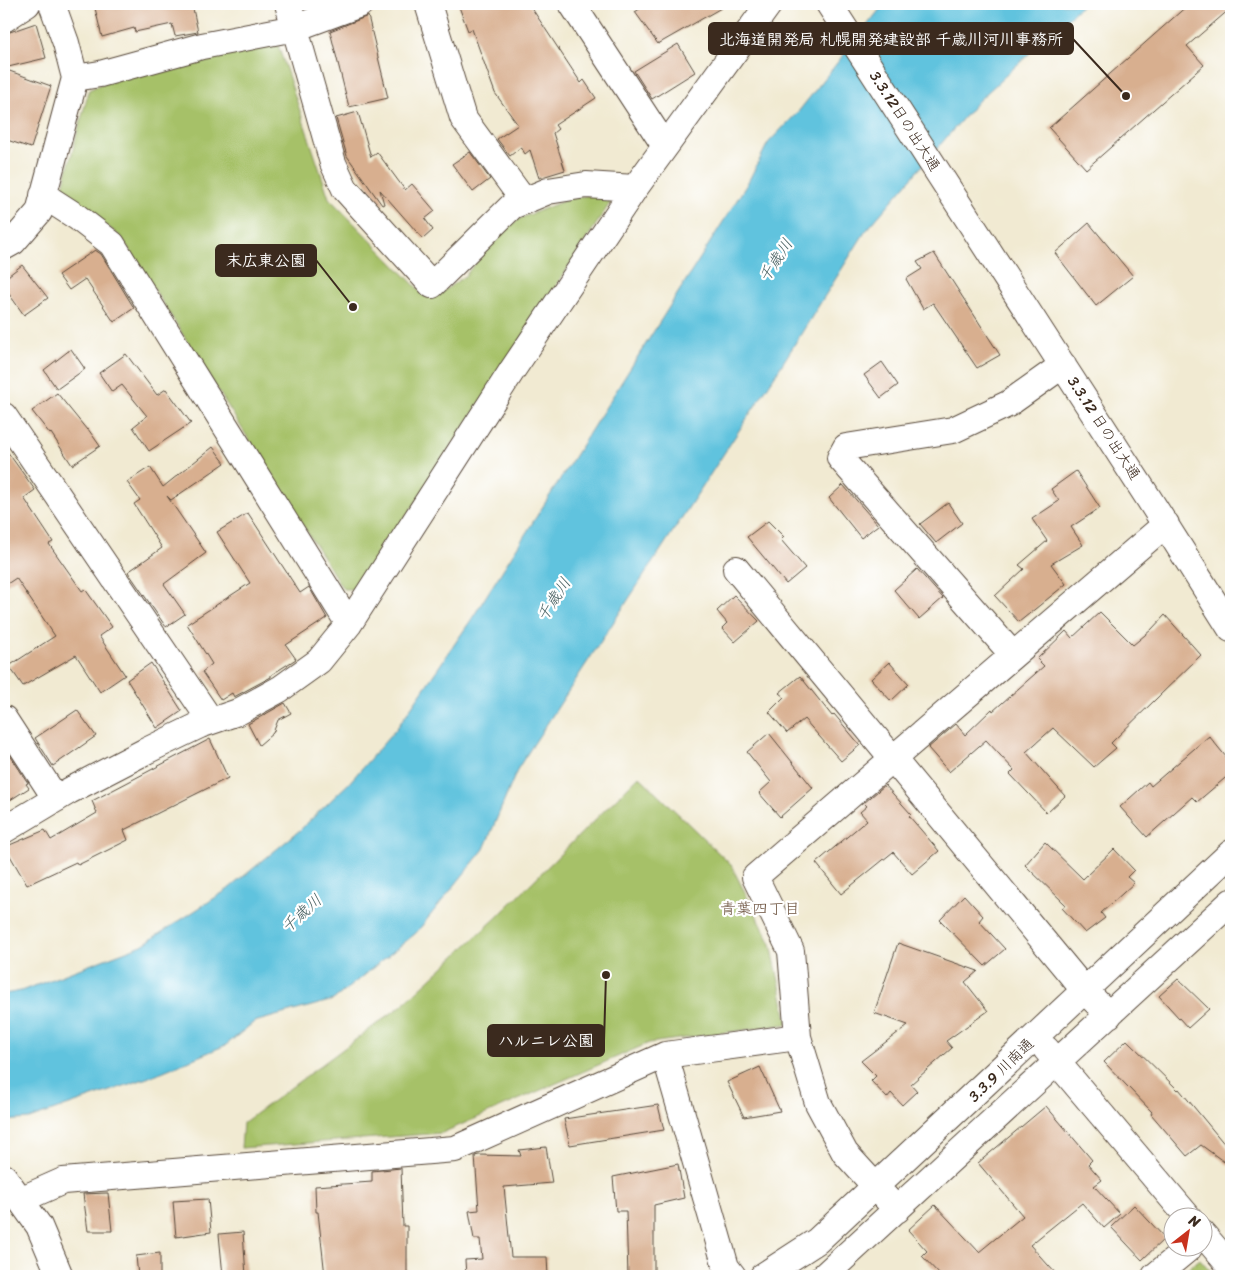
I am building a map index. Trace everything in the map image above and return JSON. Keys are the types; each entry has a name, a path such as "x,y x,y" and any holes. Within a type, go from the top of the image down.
{"street":[{"path":"4,19 27,4"},
{"path":"4,247 12,242 39,212 75,78 66,43 52,4"},
{"path":"75,78 100,74 202,46 291,16 360,4"},
{"path":"428,4 463,118 524,201"},
{"path":"572,4 665,146"},
{"path":"4,830 56,799 146,751 210,721 238,712 280,689 319,661 349,624 513,369 635,188 769,4"},
{"name":"3.3.12日の出大通","path":"832,8 975,229"},
{"path":"291,16 333,163 346,189 432,285 512,206 548,191 586,186 635,188"},
{"path":"43,195 112,244 349,624"},
{"name":"3.3.12 日の出大通","path":"975,229 1166,524 1231,629"},
{"path":"1014,655 840,458 846,447 953,430 1008,404 1063,365"},
{"path":"4,416 210,721"},
{"path":"897,1210 845,1153 818,1103 798,1037 791,951 755,877 1166,524"},
{"path":"736,569 1085,991 1109,1015"},
{"path":"4,719 56,799"},
{"name":"3.3.9 川南通","path":"763,1276 817,1241 1231,854"},
{"name":"3.3.9 川南通","path":"824,1276 1231,902"},
{"path":"20,1200 63,1181 455,1149 665,1055 798,1037"},
{"path":"1036,1037 1180,1208"},
{"path":"665,1055 726,1268 733,1276"},
{"path":"4,1177 39,1226 60,1276"},
{"path":"1155,1276 1182,1258"}],"green space":[{"path":"275,36 329,198 426,297 435,297 465,276 506,228 521,218 571,198 592,195 612,200 361,586 353,589 343,589 122,238 62,190 89,90 122,74"},
{"path":"639,776 731,865 771,944 788,1024 649,1043 442,1133 241,1148 243,1123 401,1006 495,919"},
{"path":"1200,1259 1215,1276 1179,1276"}],"water":[{"name":"千歳川","path":"884,4 1083,4 977,102 865,232 774,377 518,768 484,849 416,933 333,1000 254,1022 226,1045 147,1078 29,1119 4,1121 4,994 21,991 142,945 227,890 300,830 349,783 397,728 471,620 747,184 768,143 798,112"}],"building":[{"path":"94,4 192,4 198,32 175,36 172,24 135,32 134,28 102,37"},
{"path":"458,4 529,4 581,83 584,80 596,98 555,125 558,129 553,133 565,170 539,178 530,150 525,154 521,147 510,156 497,139 518,125 495,93 472,29 468,31"},
{"path":"647,4 728,4 658,44 635,12"},
{"path":"1189,4 1231,4 1231,8 1187,46 1204,65 1086,169 1049,128"},
{"path":"368,16 388,98 349,107 330,31"},
{"path":"36,23 46,58 4,68 4,34"},
{"path":"678,44 695,72 652,99 634,71"},
{"path":"4,69 51,86 31,148 4,139"},
{"path":"358,112 371,157 377,152 405,190 412,184 435,211 425,219 433,230 423,239 380,190 384,204 382,205 347,156 336,118"},
{"path":"470,152 490,179 473,192 452,164"},
{"path":"1089,223 1133,276 1096,306 1055,253"},
{"path":"95,250 101,254 134,308 114,322 85,279 69,290 58,275"},
{"path":"934,253 1000,355 977,368 933,303 923,309 906,279 922,269 917,262"},
{"path":"22,265 48,298 24,315 4,287 4,279"},
{"path":"71,349 85,369 57,389 44,370"},
{"path":"126,354 157,395 166,389 191,423 149,451 133,427 147,416 122,385 112,392 99,373"},
{"path":"882,362 898,385 881,398 864,375"},
{"path":"57,393 100,446 72,465 51,433 32,411"},
{"path":"4,447 35,490 24,498 53,542 49,544 82,591 85,589 112,627 99,636 125,675 100,692 76,655 23,686 9,666 55,636 16,578 4,586"},
{"path":"213,447 225,463 171,500 167,496 206,553 164,584 185,614 166,627 128,572 162,548 134,504 140,500 127,482 150,467 163,487"},
{"path":"1076,471 1100,508 1071,527 1083,545 1051,564 1066,584 1019,622 995,596 1024,569 1019,565 1047,541 1032,519 1059,501 1051,489"},
{"path":"843,485 878,525 861,538 829,498"},
{"path":"948,503 962,523 936,543 920,524"},
{"path":"248,513 300,593 309,587 327,618 286,645 296,659 271,675 271,677 234,697 232,693 221,700 202,672 212,664 187,624 250,583 217,532"},
{"path":"768,521 784,537 781,540 805,568 786,584 747,537"},
{"path":"917,569 943,598 919,619 894,590"},
{"path":"734,595 759,621 735,642 722,628 727,623 717,611"},
{"path":"1100,612 1133,645 1165,615 1201,655 1111,743 1116,748 1094,767 1053,728 1026,752 1065,796 1047,813 1010,774 1014,770 986,740 949,772 928,748 956,724 965,735 992,709 993,711 1044,666 1037,659 1066,631 1072,638"},
{"path":"889,662 909,684 891,701 871,679"},
{"path":"151,663 182,711 157,728 127,680"},
{"path":"800,676 832,716 834,714 860,745 841,761 804,719 787,733 769,712 784,697 779,693"},
{"path":"285,703 291,713 278,720 273,733 259,745 248,724"},
{"path":"77,710 96,736 53,766 35,738"},
{"path":"769,733 813,788 780,817 759,793 771,782 747,752"},
{"path":"1209,736 1231,763 1231,773 1197,802 1192,797 1147,837 1120,807 1148,782 1151,786"},
{"path":"210,739 228,778 124,830 128,840 78,865 76,862 27,885 5,847 45,830 51,840 97,813 92,801"},
{"path":"10,755 28,783 26,784 29,788 4,804 4,759"},
{"path":"885,785 911,814 909,816 939,851 912,874 893,852 841,894 816,863 867,820 860,812 867,806 864,803"},
{"path":"1045,842 1083,879 1114,849 1134,870 1127,877 1134,883 1101,913 1105,918 1085,933 1062,908 1066,905 1025,865"},
{"path":"964,895 983,916 979,921 1005,949 985,966 940,920"},
{"path":"898,943 978,971 965,982 988,1011 946,1041 952,1048 911,1084 917,1091 902,1105 891,1093 887,1098 871,1081 876,1076 861,1061 908,1025 874,1013"},
{"path":"1178,979 1209,1009 1188,1028 1159,996"},
{"path":"1127,1040 1179,1089 1231,1152 1231,1167 1201,1145 1187,1156 1151,1114 1152,1112 1104,1062"},
{"path":"760,1067 780,1111 744,1117 727,1082"},
{"path":"658,1105 664,1130 570,1145 564,1119"},
{"path":"1046,1106 1092,1160 1088,1164 1102,1180 1094,1186 1120,1214 1104,1228 1082,1203 1030,1245 1058,1276 941,1276 922,1256 927,1251 908,1230 935,1205 979,1252 1023,1216 978,1163"},
{"path":"546,1147 552,1183 504,1187 511,1257 547,1257 548,1276 466,1276 465,1260 482,1259 480,1239 474,1239 469,1211 479,1210 475,1156 521,1156 519,1150"},
{"path":"678,1164 684,1198 654,1205 654,1276 628,1276 626,1211 616,1211 613,1177"},
{"path":"401,1168 403,1226 407,1226 407,1276 325,1276 318,1212 316,1212 315,1186 372,1182 372,1171"},
{"path":"108,1193 112,1231 88,1231 83,1194"},
{"path":"208,1199 211,1232 176,1237 173,1201"},
{"path":"1134,1205 1162,1235 1162,1241 1142,1260 1111,1227"},
{"path":"243,1232 246,1276 223,1276 219,1234"},
{"path":"160,1253 160,1276 138,1276 136,1256"}],"place":[{"name":"北海道開発局 札幌開発建設部 千歳川河川事務所","path":"1126,96"},
{"name":"末広東公園","path":"353,307"},
{"name":"ハルニレ公園","path":"606,975"}],"district":[{"name":"青葉四丁目","path":"760,908"}]}
